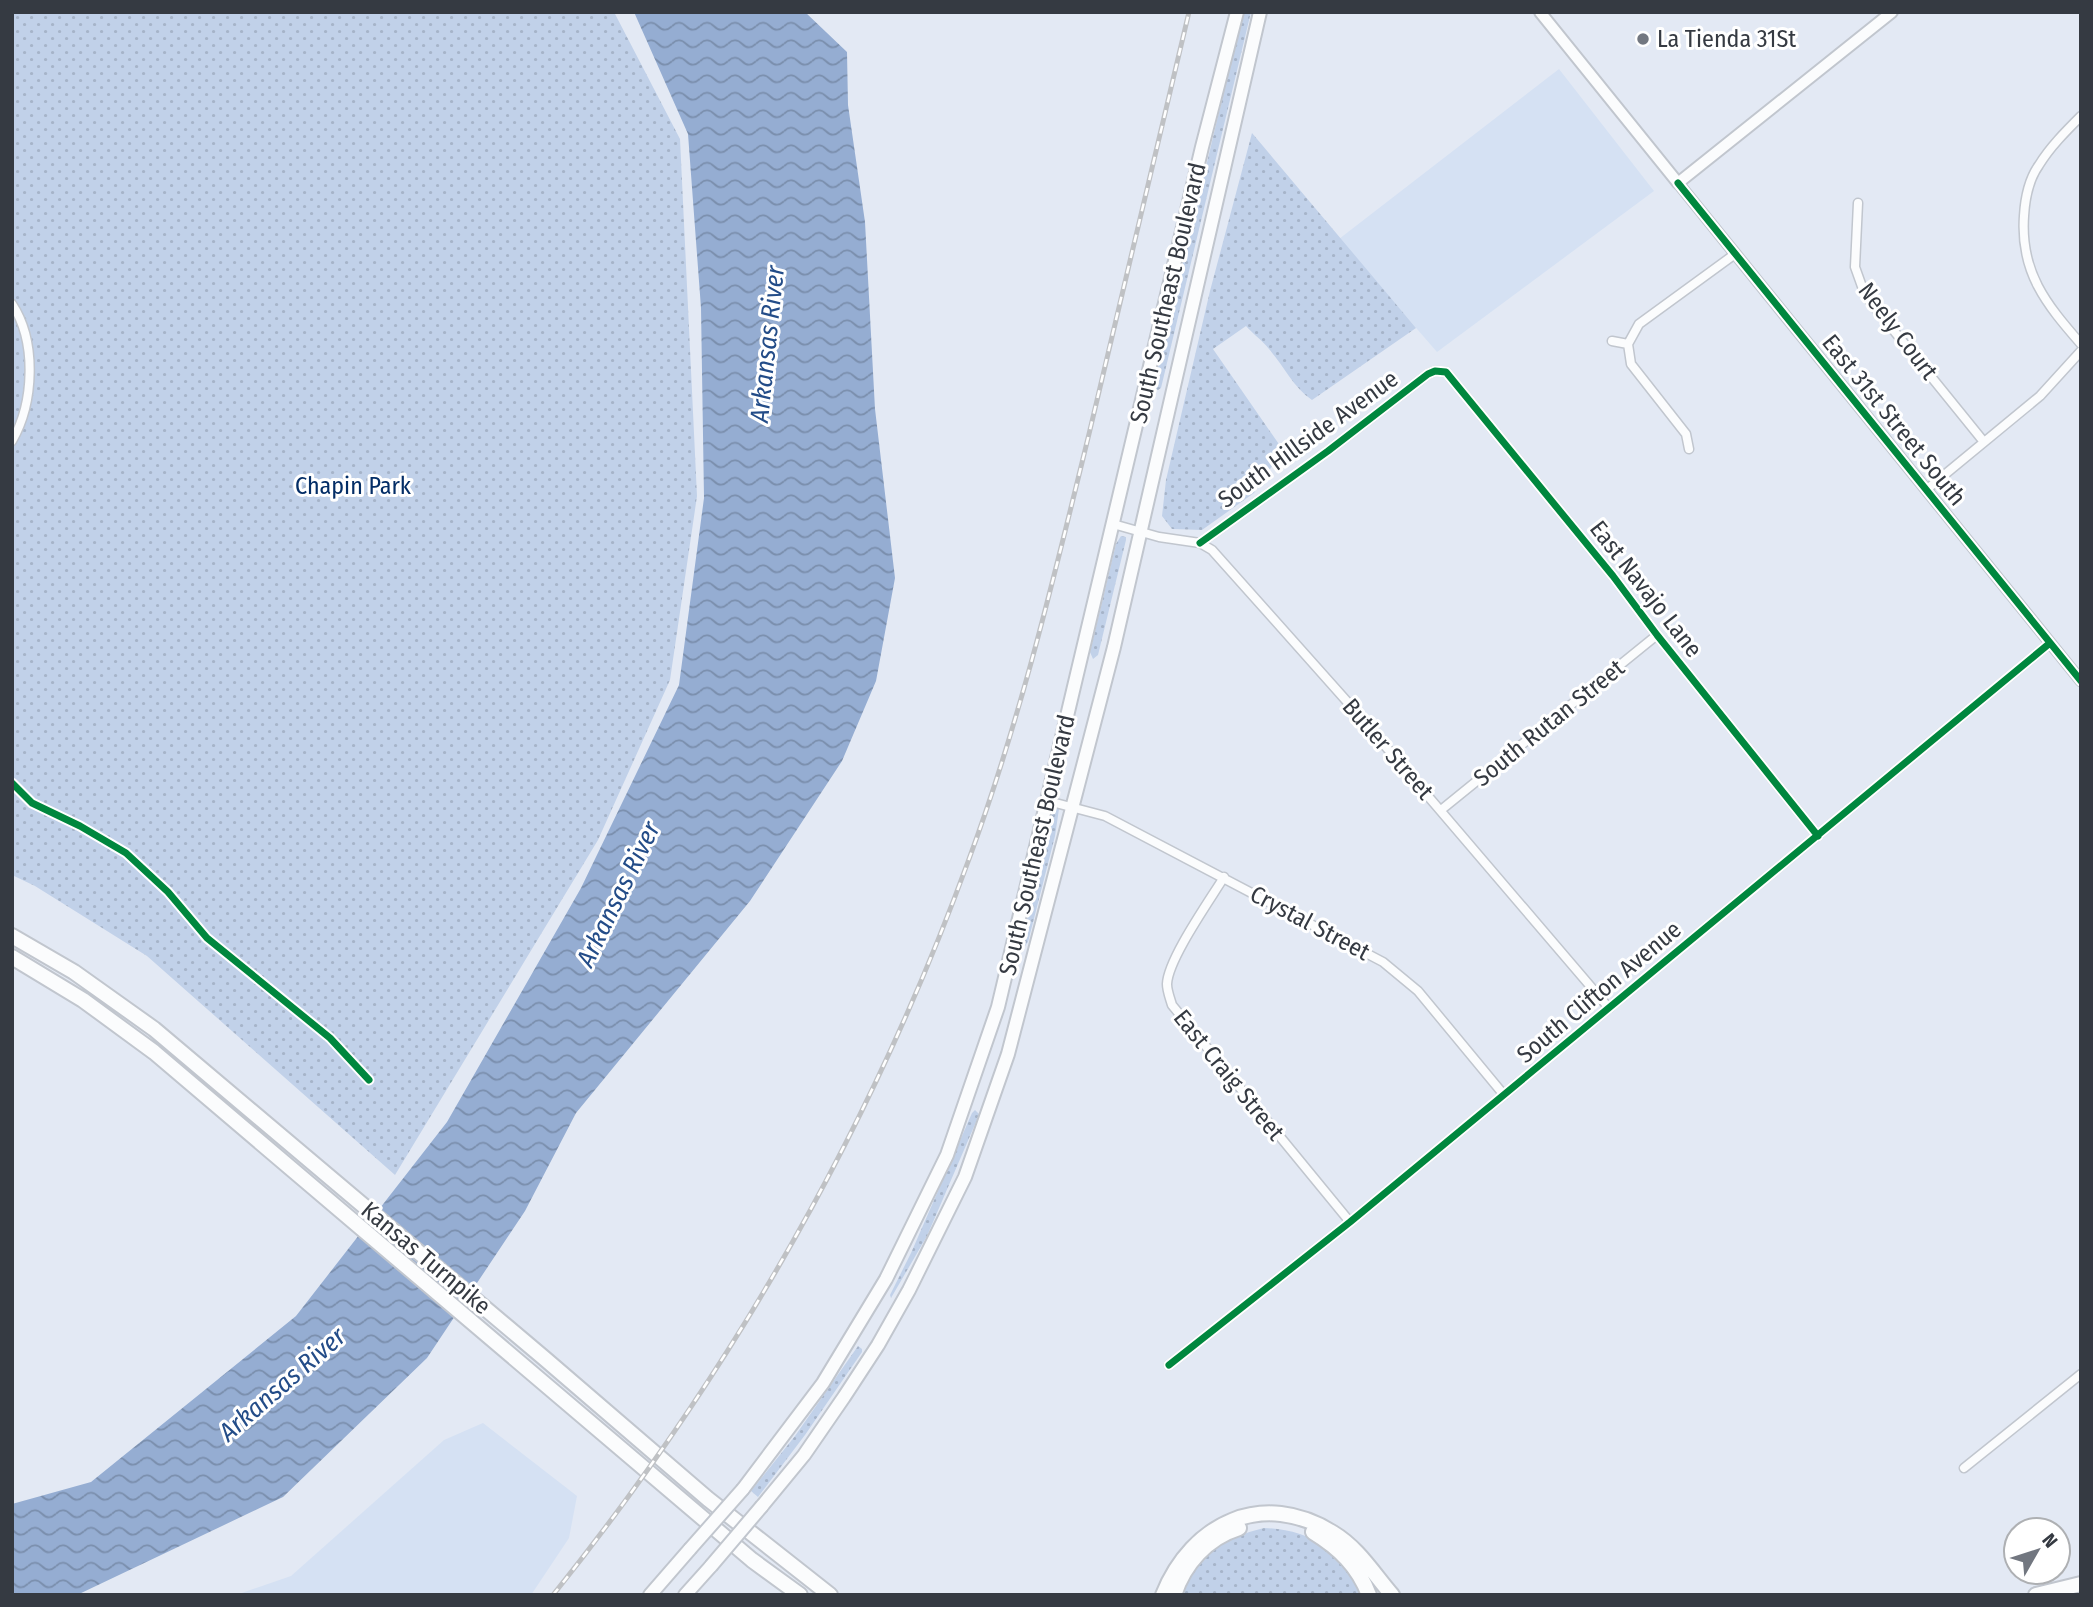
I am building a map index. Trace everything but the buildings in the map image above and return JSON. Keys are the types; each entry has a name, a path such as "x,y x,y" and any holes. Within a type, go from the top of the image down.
{"highway":[{"name":"Kansas Turnpike","path":"12,936 74,972 154,1029 708,1499 830,1595"},
{"name":"Kansas Turnpike","path":"12,957 83,1000 154,1052 751,1560 800,1595"},
{"path":"1163,1595 1171,1574 1196,1542 1214,1528 1232,1520 1265,1514 1294,1516 1335,1534 1362,1556 1392,1595"},
{"path":"1174,1595 1184,1570 1213,1540 1250,1525 1270,1522 1311,1531 1329,1542 1352,1564 1369,1595"},
{"path":"751,1560 787,1595"},
{"path":"2036,1595 2081,1584"}],"main road":[{"name":"South Southeast Boulevard","path":"650,1595 743,1489 823,1382 886,1279 947,1155 998,1007 1202,147 1237,12"},
{"name":"South Southeast Boulevard","path":"685,1595 804,1455 878,1345 909,1290 965,1177 1008,1054 1074,806 1114,647 1260,12"},
{"name":"East 31st Street South","path":"1540,12 1678,183"},
{"path":"1678,183 1892,12"}],"street":[{"path":"2081,116 2038,166 2025,202 2022,236 2027,262 2038,288 2056,315 2081,344"},
{"name":"East 31st Street South","path":"1678,183 2081,681"},
{"name":"Neely Court","path":"1858,204 1855,267 1865,295 1984,442"},
{"path":"1689,449 1686,434 1631,364 1628,344 1639,324 1735,254"},
{"path":"12,304 18,313 30,356 28,390 20,428 12,441"},
{"path":"1612,341 1628,344"},
{"path":"1926,491 2040,396 2081,351"},
{"name":"South Hillside Avenue","path":"1200,542 1328,451 1428,374 1441,370"},
{"name":"East Navajo Lane","path":"1441,370 1451,374 1818,836"},
{"path":"1113,524 1178,541 1200,542"},
{"name":"Butler Street","path":"1200,542 1212,550 1441,810 1609,1008"},
{"name":"South Rutan Street","path":"1441,810 1657,635"},
{"name":"South Clifton Avenue","path":"1169,1365 1350,1222 2050,643"},
{"name":"Crystal Street","path":"1048,801 1105,816 1360,948 1406,978 1504,1095"},
{"name":"East Craig Street","path":"1224,877 1169,975 1167,986 1172,1005 1350,1222"},
{"path":"1964,1468 2081,1374"}],"shaded area":[{"path":"1559,69 1654,191 1437,352 1339,239"},
{"path":"483,1423 577,1496 569,1538 531,1595 236,1595 291,1576 444,1440"}],"green space":[{"name":"Chapin Park","path":"12,12 614,12 680,139 697,496 670,680 598,840 395,1175 147,956 35,886 12,875"},
{"path":"1243,12 1251,12 1161,388 1158,390 1155,389 1157,371"},
{"path":"1252,133 1416,328 1312,400 1299,389 1267,346 1246,326 1213,349 1283,450 1254,493 1202,530 1172,529 1162,516 1166,480 1210,291"},
{"path":"1121,536 1126,537 1126,540 1098,655 1093,659 1090,652 1116,544"},
{"path":"1055,808 1059,809 1055,836 1025,946 1021,942 1030,894 1045,831"},
{"path":"975,1110 979,1114 976,1122 927,1236 891,1298 890,1295"},
{"path":"858,1346 862,1352 758,1497 751,1491 795,1436"},
{"path":"1264,1528 1296,1533 1324,1545 1348,1566 1363,1595 1183,1595 1196,1569 1214,1550 1236,1537"}],"water":[{"name":"Arkansas River","path":"634,12 805,12 847,52 848,105 865,222 875,409 895,578 876,681 842,761 750,901 576,1113 525,1211 427,1358 283,1497 77,1595 12,1595 12,1504 91,1482 296,1316 447,1122 581,888 679,685 704,498 701,308 688,134"}],"railway":[{"path":"553,1595 618,1511 737,1335 842,1151 931,958 987,807 1035,648 1089,434 1189,12"}],"cycle path":[{"path":"1678,183 2081,681"},
{"path":"1200,543 1328,451 1428,374 1435,371 1446,372 1613,576 1818,836"},
{"path":"1169,1365 1350,1222 2050,643"},
{"path":"12,783 32,803 80,826 126,853 168,892 207,938 330,1038 369,1080"}],"place":[{"name":"La Tienda 31St","path":"1643,39"}]}
